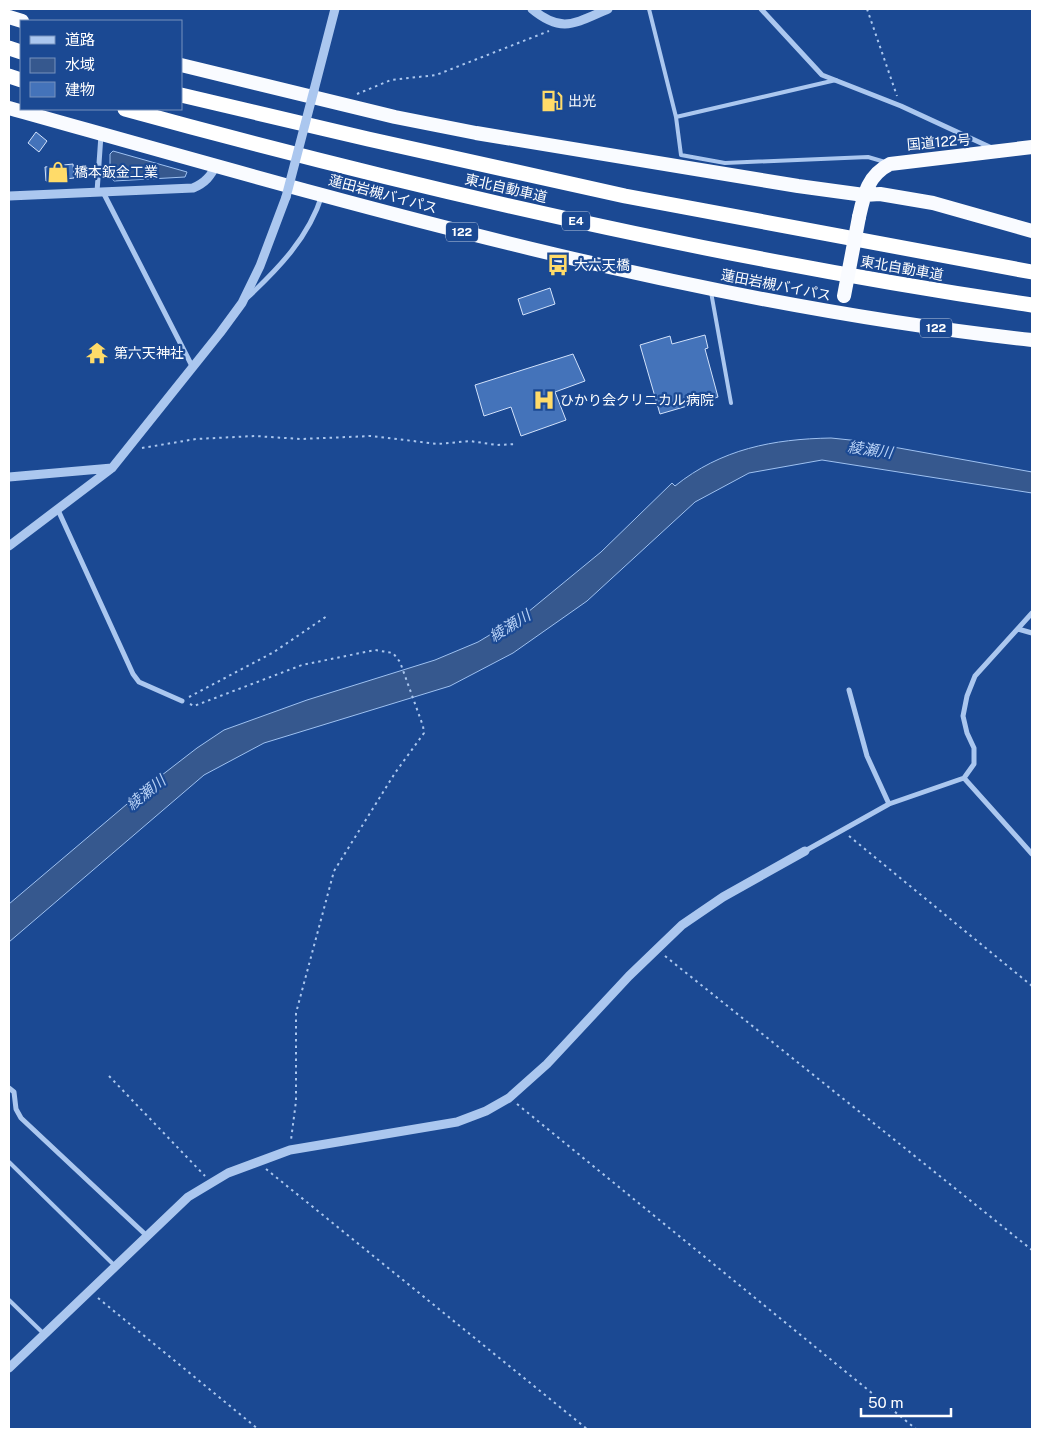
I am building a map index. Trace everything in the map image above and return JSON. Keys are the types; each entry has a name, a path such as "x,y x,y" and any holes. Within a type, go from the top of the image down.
{"highway":[{"path":"182,65 299,94 476,133 864,195 880,194 933,203 1032,231"},
{"name":"東北自動車道","path":"182,95 625,196 1032,272"},
{"name":"蓮田岩槻バイパス","path":"10,110 485,238 711,289 841,315 1032,340"},
{"name":"東北自動車道","path":"129,110 466,196 607,228 867,279 1032,305"},
{"name":"国道122号","path":"890,164 998,153 1032,147"},
{"path":"864,195 872,177 880,169 890,164"},
{"name":"蓮田岩槻バイパス","path":"841,315 864,195"}],"street":[{"path":"242,303 260,266 286,197 334,9"},
{"path":"532,9 545,20 554,24 577,22 608,9"},
{"path":"761,9 822,75 901,106 991,147 998,153"},
{"path":"101,134 100,192 192,366"},
{"path":"9,196 194,188 212,175 216,165"},
{"path":"9,546 112,468 242,303 296,247 315,216 322,195"},
{"path":"9,477 112,468"},
{"path":"58,510 133,674 139,682 182,701"},
{"path":"9,1368 188,1197 211,1182 256,1161 290,1150 457,1122 486,1111 509,1098 547,1064 656,948 682,925 723,896 890,804 964,778 974,764 974,748 967,733 963,716 966,696 975,676 1032,613"},
{"path":"1018,629 1032,633"},
{"path":"848,690 867,756 890,804"},
{"path":"964,778 1032,854"},
{"path":"9,1088 14,1092 16,1109 21,1118 147,1236"}],"lane":[{"path":"649,9 676,118 681,155 725,163 868,157 890,164"},
{"path":"676,118 836,80"},
{"path":"711,289 731,402"},
{"path":"9,1162 115,1266"},
{"path":"9,1300 44,1334"}],"path":[{"path":"867,9 901,106"},
{"path":"356,94 391,80 436,74 567,24"},
{"path":"125,452 196,439 255,436 301,439 371,436 438,444 470,441 496,445 516,444"},
{"path":"182,701 274,652 327,616"},
{"path":"182,701 194,706 302,665 375,650 392,653 400,662 424,732 394,773 334,871 296,1013 296,1100 290,1150"},
{"path":"841,830 1032,986"},
{"path":"656,948 1032,1250"},
{"path":"109,1076 211,1182"},
{"path":"509,1098 916,1429"},
{"path":"256,1161 587,1429"},
{"path":"89,1290 258,1429"}],"water":[{"path":"113,151 187,172 185,177 114,181 110,175 110,154"},
{"name":"綾瀬川","path":"831,438 860,441 1032,472 1032,493 822,460 749,473 695,502 587,601 513,653 450,686 264,743 204,775 9,942 9,904 153,782 224,730 307,700 435,660 478,642 528,612 601,552 672,483 675,486 711,463 748,448 789,441"}],"building":[{"path":"36,132 47,141 39,152 28,143"},
{"path":"73,164 74,178 46,181 45,167"},
{"path":"550,288 555,304 523,315 518,299"},
{"path":"705,335 708,348 705,349 718,397 660,414 640,345 670,336 672,344"},
{"path":"573,354 585,381 555,392 566,420 521,436 511,407 484,416 475,385"}],"place":[{"name":"出光","path":"552,101"},
{"name":"橋本鈑金工業","path":"58,172"},
{"name":"大六天橋","path":"558,265"},
{"name":"第六天神社","path":"97,353"},
{"name":"ひかり会クリニカル病院","path":"544,400"}]}
